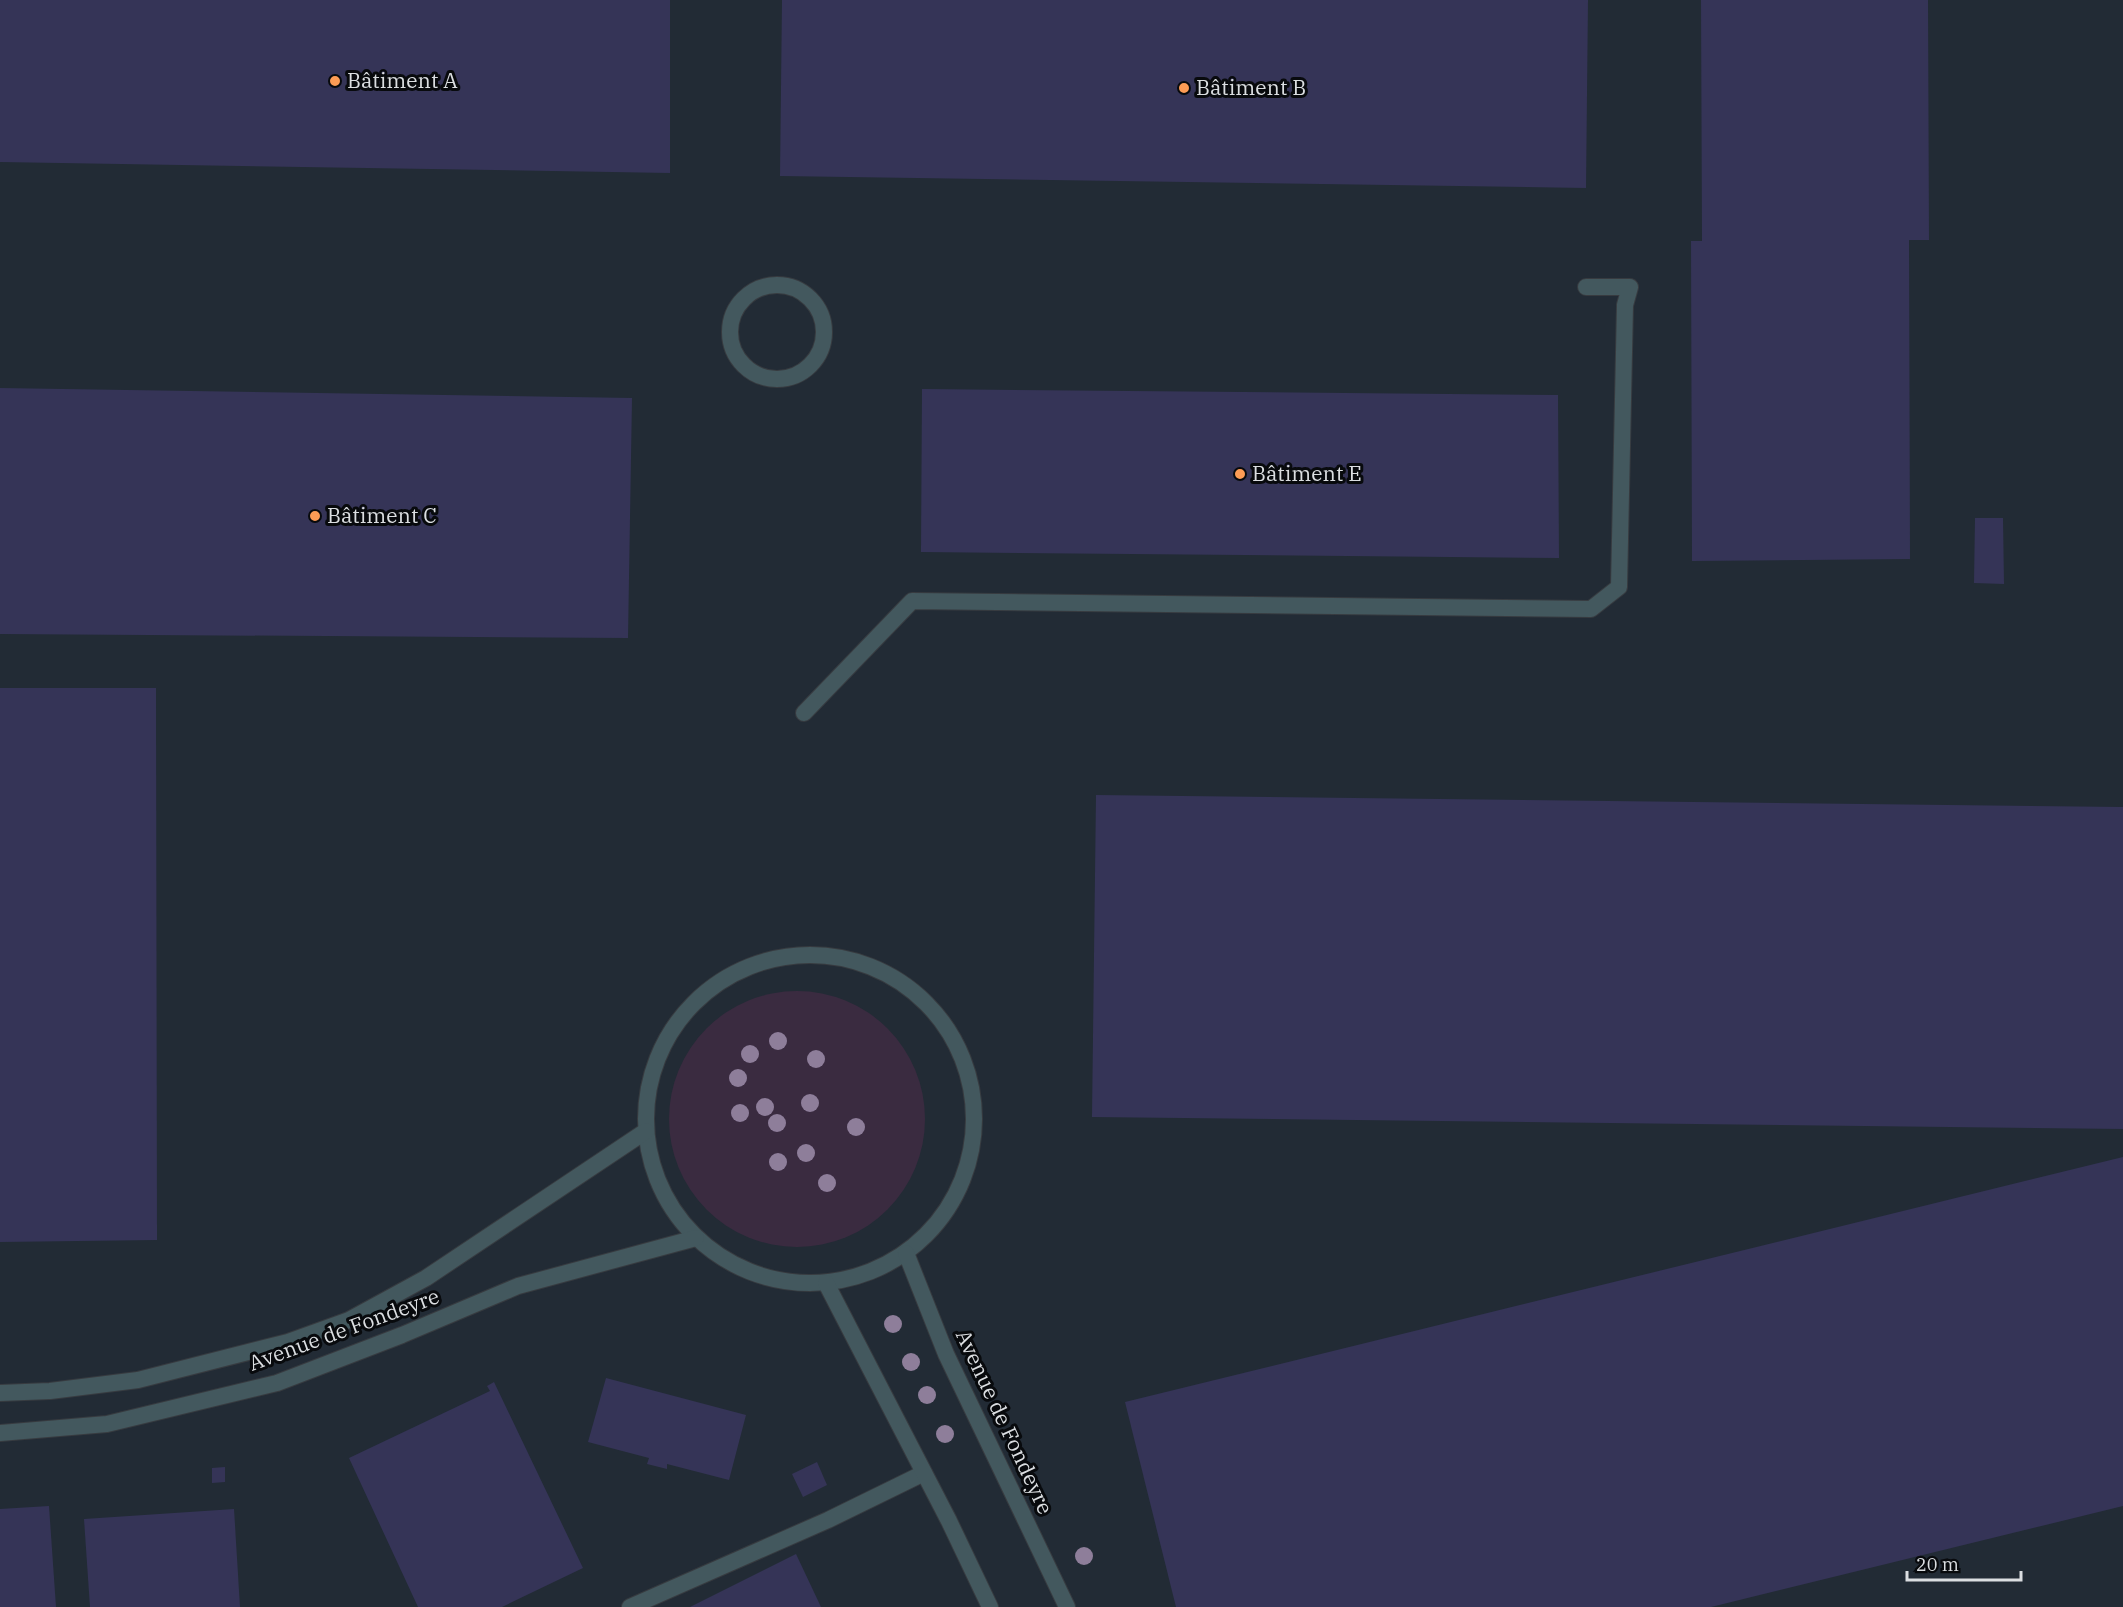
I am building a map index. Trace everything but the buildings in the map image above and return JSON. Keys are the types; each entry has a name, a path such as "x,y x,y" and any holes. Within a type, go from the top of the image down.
{"street":[{"path":"768,286 785,286 800,291 813,302 821,316 824,332 822,348 813,363 801,373 786,379 770,379 754,374 741,363 733,349 730,333 733,317 741,302 753,292 768,286"},
{"path":"804,713 912,601 1591,609 1619,587 1625,305 1629,287 1586,287"},
{"path":"811,954 854,960 893,976 930,1006 956,1044 971,1088 974,1135 963,1180 940,1221 906,1253 881,1268 855,1278 826,1283 790,1283 756,1275 724,1260 696,1238 670,1207 653,1171 646,1131 649,1084 665,1039 694,1001 733,973 770,958 811,954"},
{"name":"Avenue de Fondeyre","path":"0,1393 50,1391 138,1380 288,1342 349,1320 426,1278 646,1131"},
{"name":"Avenue de Fondeyre","path":"0,1433 106,1424 278,1383 402,1335 518,1286 696,1238"},
{"name":"Avenue de Fondeyre","path":"906,1253 946,1354 1067,1607"},
{"path":"826,1283 990,1607"},
{"path":"630,1607 828,1520 924,1473"}],"shaded area":[{"path":"0,0 2123,0 2123,1607 0,1607"},
{"path":"784,991 810,991 846,1000 868,1012 888,1028 904,1048 916,1070 923,1094 925,1119 923,1144 916,1168 904,1190 888,1210 868,1226 846,1238 810,1247 784,1247 748,1238 726,1226 706,1210 690,1190 678,1168 669,1132 669,1106 678,1070 690,1048 706,1028 726,1012 748,1000"}],"place":[{"name":"Bâtiment A","path":"335,81"},
{"name":"Bâtiment B","path":"1184,88"},
{"name":"Bâtiment E","path":"1240,474"},
{"name":"Bâtiment C","path":"315,516"}]}
